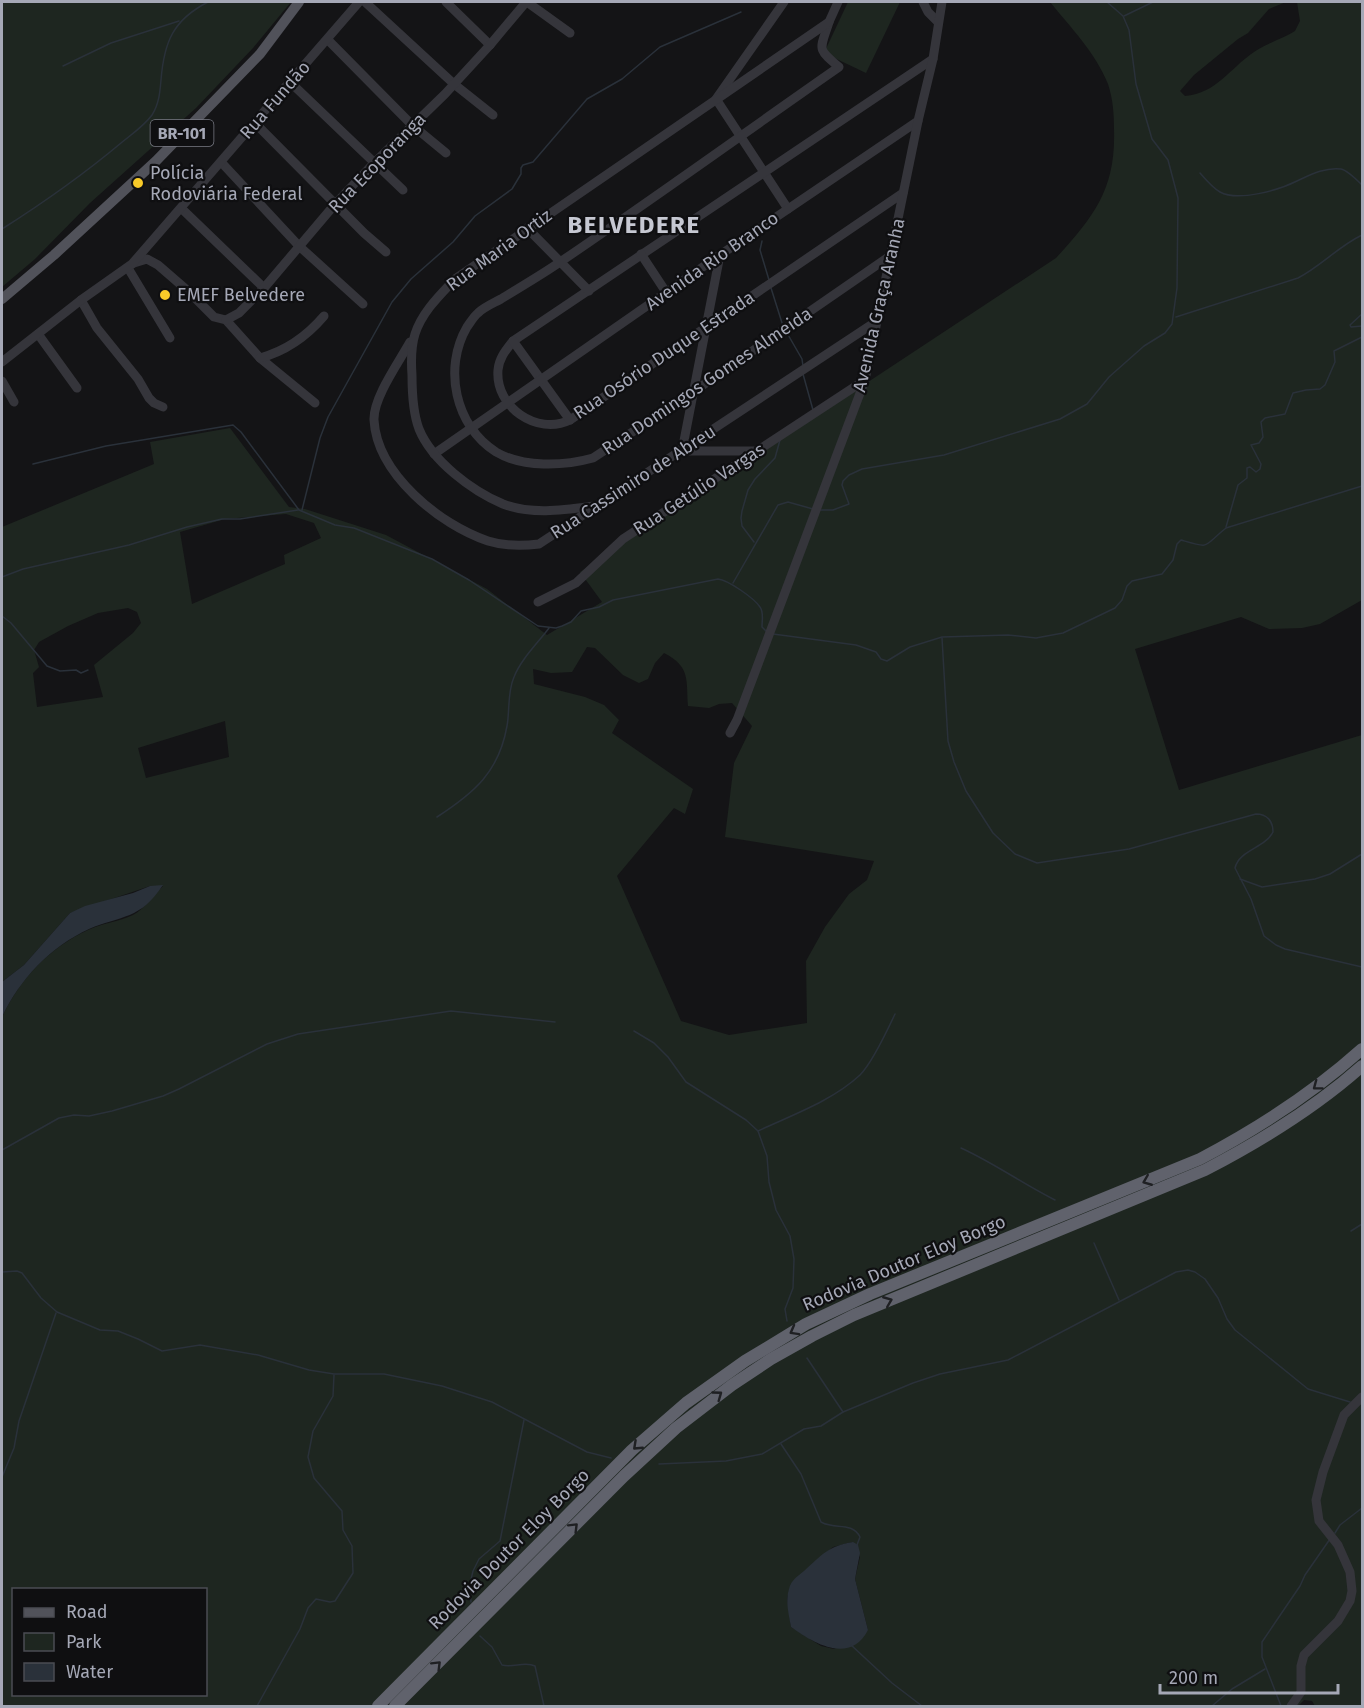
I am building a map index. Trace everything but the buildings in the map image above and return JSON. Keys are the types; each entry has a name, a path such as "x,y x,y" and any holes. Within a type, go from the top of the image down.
{"highway":[{"name":"Rodovia Doutor Eloy Borgo","path":"378,1707 632,1450 686,1403 745,1361 806,1324 860,1299 1207,1155 1288,1108 1329,1078 1362,1049"},
{"name":"Rodovia Doutor Eloy Borgo","path":"395,1707 650,1452 694,1413 752,1372 812,1335 854,1315 1205,1170 1251,1146 1287,1123 1323,1098 1362,1066"}],"main road":[{"name":"BR-101","path":"2,299 54,255 156,161 260,54 299,2"},
{"path":"2,292 54,255"}],"street":[{"name":"Rua Fundão","path":"2,362 81,300 130,266 359,2"},
{"path":"365,2 454,84 493,115"},
{"path":"446,2 490,45"},
{"path":"527,2 570,33"},
{"name":"Rua Ecoporanga","path":"226,320 239,313 264,288 336,203 454,84 527,2"},
{"path":"784,2 716,99 788,209"},
{"path":"829,22 838,2"},
{"path":"923,2 928,12 938,22"},
{"name":"Avenida Graça Aranha","path":"730,733 737,720 865,380 918,121 933,59 942,2"},
{"name":"Rua Maria Ortiz","path":"594,506 543,512 504,504 478,490 450,470 434,454 420,429 412,392 411,352 415,333 431,304 455,279 829,22"},
{"name":"Rua Domingos Gomes Almeida","path":"829,22 821,48 822,53 839,67 561,262 478,312 466,328 456,355 454,380 461,408 470,428 495,451 513,460 547,464 580,462 593,458 890,256"},
{"path":"328,40 412,125 446,153"},
{"path":"508,403 498,372 502,355 513,341 933,59"},
{"path":"290,82 403,190"},
{"name":"Avenida Rio Branco","path":"434,454 666,292 918,121"},
{"path":"255,123 364,233 386,252"},
{"path":"221,162 299,246 363,304"},
{"name":"Rua Osório Duque Estrada","path":"508,403 518,414 534,423 551,425 570,420 903,193"},
{"path":"181,208 264,288"},
{"path":"527,228 589,291"},
{"path":"641,254 666,292"},
{"path":"720,255 682,451 758,451"},
{"path":"170,338 130,266 147,259 158,265 214,317 226,320 261,358 315,403"},
{"path":"81,300 97,328 138,379 149,398 154,404 163,407"},
{"path":"261,358 285,349 311,330 324,316"},
{"name":"Rua Cassimiro de Abreu","path":"415,333 376,404 374,420 379,446 393,473 418,499 448,521 489,541 525,545 539,544 877,321"},
{"path":"38,334 77,388"},
{"path":"513,341 570,420"},
{"name":"Rua Getúlio Vargas","path":"538,602 576,583 623,539 865,380"},
{"path":"2,381 14,402"},
{"path":"1291,1707 1301,1692 1301,1666 1304,1656 1330,1631 1350,1601 1352,1591 1350,1572 1338,1545 1319,1521 1316,1500 1323,1472 1344,1415 1362,1397"}],"green space":[{"path":"2,2 291,2 253,48 196,108 90,203 35,259 2,287"},
{"path":"848,2 900,2 866,73 824,53"},
{"path":"1050,2 1286,2 1269,9 1248,33 1194,75 1180,91 1185,96 1206,90 1254,52 1295,31 1300,21 1297,2 1362,2 1362,600 1320,624 1302,628 1269,629 1241,617 1135,649 1179,790 1362,735 1362,1706 1315,1706 1312,1701 1304,1700 1298,1706 2,1706 2,1017 18,990 48,955 88,930 133,915 145,906 163,886 150,886 70,913 24,965 2,982 2,527 154,464 150,442 230,428 289,507 305,509 386,535 487,589 547,635 602,602 580,572 1056,258 1092,215 1107,185 1114,150 1113,106 1108,84 1103,72 1082,41","holes":["286,514 314,523 321,538 284,555 285,564 192,604 180,532 225,519","128,608 137,612 141,623 133,633 94,665 103,697 37,707 33,673 39,667 34,650 39,642 98,613","587,647 595,648 623,675 639,683 648,679 655,663 664,653 673,658 683,669 687,681 688,706 709,708 732,703 752,726 734,763 725,837 874,861 867,880 849,894 825,927 806,961 807,1023 729,1035 681,1021 617,876 674,808 685,814 693,789 612,733 619,720 604,705 585,697 534,684 533,669 551,673 572,672","225,721 229,757 146,778 138,748","852,1542 860,1557 855,1579 868,1630 834,1649 821,1646 791,1627 787,1598 791,1584 833,1547"]}],"water":[{"path":"163,885 155,896 138,911 89,929 61,945 27,977 2,1017 2,982 24,965 70,913 85,906 150,886"},
{"path":"853,1542 858,1545 860,1553 855,1579 868,1630 860,1641 851,1647 831,1648 791,1627 787,1598 793,1581 821,1556 837,1546"}],"waterway":[{"path":"2,229 78,177 149,119 158,102 162,66 172,34 186,16 208,2"},
{"path":"820,510 833,510 849,504 842,485 843,481 849,475 862,469 944,455 1060,419 1087,404 1109,377 1144,346 1165,333 1172,324 1177,288 1178,198 1168,160 1152,139 1136,84 1129,30 1123,16 1107,2"},
{"path":"1124,16 1153,2"},
{"path":"302,510 320,438 328,417 392,302 411,279 453,242 475,216 512,189 521,174 523,165 533,162 587,99 622,79 660,47 741,12"},
{"path":"63,66 111,43 179,21"},
{"path":"1200,173 1220,192 1237,196 1269,191 1329,169 1341,169 1362,185"},
{"path":"1176,317 1298,278 1362,235"},
{"path":"762,241 760,250 769,280"},
{"path":"771,288 783,326"},
{"path":"1362,314 1350,325 1351,327 1362,326"},
{"path":"787,333 802,359 803,366"},
{"path":"1226,527 1238,485 1247,478 1247,468 1250,467 1256,472 1260,469 1261,464 1251,445 1259,443 1263,437 1261,422 1265,418 1285,414 1293,393 1320,389 1325,385 1335,362 1334,351 1362,337"},
{"path":"803,374 813,410"},
{"path":"33,464 106,446 233,425 241,432 299,510 335,525 354,528 432,559 469,580 538,626 556,628 571,622 581,611 599,607 613,600 718,579 734,586 757,603 762,611 762,627 766,631"},
{"path":"754,542 742,526 742,511 748,490 775,458 780,440"},
{"path":"773,634 856,645 876,652 881,659 887,661 910,647 942,637 1008,635 1036,638 1063,633 1115,608 1132,581 1162,574 1173,560 1177,544 1181,540 1203,545 1209,543 1226,528 1362,486"},
{"path":"733,583 778,505 788,502 813,509"},
{"path":"2,577 23,569 129,545 222,519 240,519 298,510"},
{"path":"2,616 11,623 47,666 60,671 76,670 81,673 88,670"},
{"path":"437,817 473,790 491,769 503,742 508,720 510,689 514,677 525,658 549,628"},
{"path":"942,638 948,741 954,762 966,791 993,833 1015,854 1037,863 1129,849 1256,814 1263,815 1271,821 1273,832 1264,842 1242,857 1235,868 1251,899 1264,936 1285,949 1362,967"},
{"path":"1240,879 1262,887 1315,879 1330,874 1362,854"},
{"path":"2,1150 59,1118 74,1115 89,1116 163,1096 267,1044 298,1034 451,1011 555,1022"},
{"path":"758,1131 824,1100 860,1075 874,1055 895,1014"},
{"path":"634,1031 654,1043 668,1057 686,1082 746,1120 758,1131 767,1156 769,1182 776,1210 790,1236 794,1259 793,1288 785,1309 787,1321"},
{"path":"961,1148 1055,1200"},
{"path":"1351,1231 1362,1224"},
{"path":"1094,1243 1119,1300"},
{"path":"659,1464 726,1461 762,1454 804,1429 821,1426 843,1412 913,1383 940,1374 1008,1360 1176,1272 1188,1270 1205,1279 1235,1330 1308,1389 1350,1402"},
{"path":"2,1272 22,1273 41,1298 57,1312 100,1330 118,1331 162,1351 200,1345 258,1355 309,1370 334,1374 384,1374 442,1386 492,1402 587,1452 611,1458"},
{"path":"2,1477 14,1448 19,1421 56,1313"},
{"path":"807,1358 843,1412"},
{"path":"257,1706 300,1629 308,1608 316,1599 335,1601 353,1573 352,1546 343,1530 342,1511 314,1478 308,1457 313,1431 333,1396 334,1375"},
{"path":"471,1602 470,1584 473,1571 479,1559 500,1541 524,1420"},
{"path":"781,1444 801,1474 821,1522 848,1527 857,1532 860,1537 857,1545"},
{"path":"1335,1533 1340,1525 1362,1508"},
{"path":"1281,1706 1262,1657 1262,1642 1330,1539"},
{"path":"480,1636 492,1647 502,1665 535,1666 544,1706"},
{"path":"851,1645 892,1683 922,1706"},
{"path":"1212,1706 1232,1689 1265,1669"}],"place":[{"name":"Polícia Rodoviária Federal","path":"138,183"},
{"name":"EMEF Belvedere","path":"165,295"}],"district":[{"name":"BELVEDERE","path":"634,225"}]}
